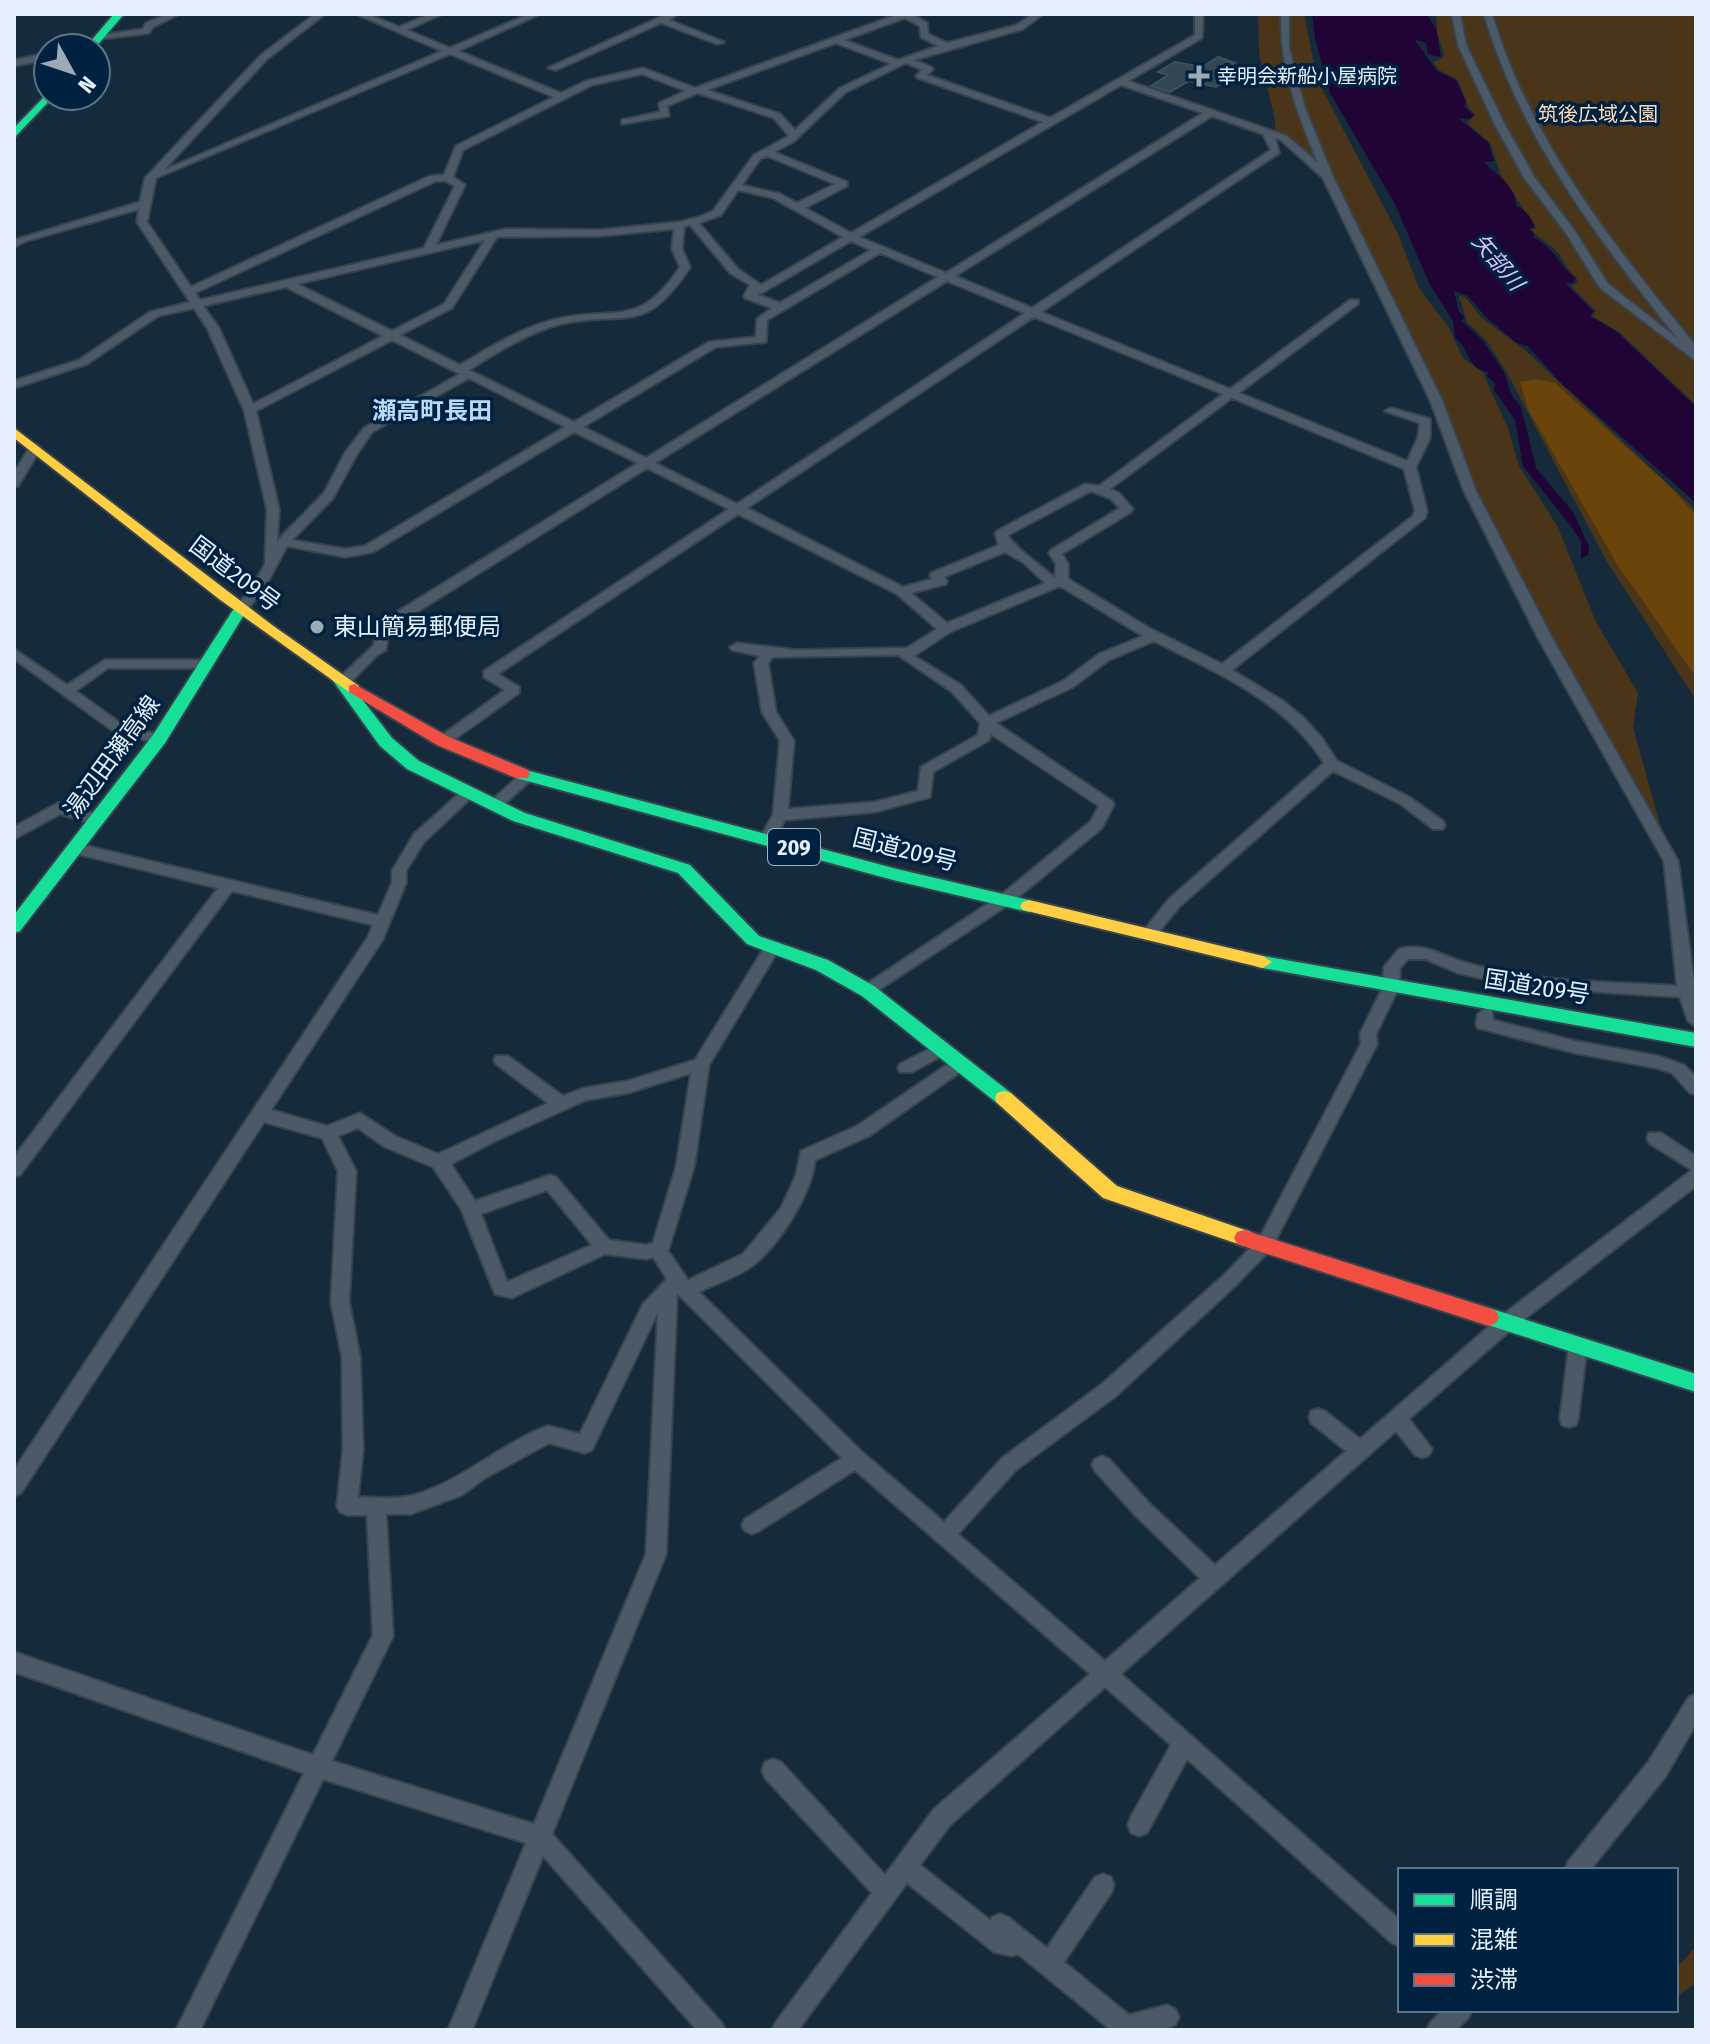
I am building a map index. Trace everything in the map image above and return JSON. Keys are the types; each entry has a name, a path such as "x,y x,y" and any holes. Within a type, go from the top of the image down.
{"main road":[{"path":"104,32 119,14"},
{"path":"14,135 23,115"},
{"name":"国道209号","path":"14,432 25,458 120,512 188,571 341,680 443,741 560,788 897,875 1272,964 1696,1040"},
{"name":"湯辺田瀬高線","path":"14,927 159,739 240,610"},
{"path":"341,680 386,742 402,756 467,794 519,817 684,869 753,940 822,965 868,991 1032,1120 1110,1192 1149,1208 1696,1383"}],"street":[{"path":"112,38 146,31 149,25 175,14"},
{"path":"270,562 273,509 250,410 219,340 142,222 149,180 264,57 321,14"},
{"path":"360,14 560,96"},
{"path":"399,30 438,14"},
{"path":"149,180 536,14"},
{"path":"565,73 553,68 674,14"},
{"path":"625,122 666,114 663,103 749,68 907,14 924,25 924,35 945,46"},
{"path":"14,385 83,362 154,314 506,232 600,233 693,222 717,213 757,157 790,140 843,90 901,62 945,46 1020,27 1039,14"},
{"path":"749,296 1199,36 1199,14"},
{"path":"1285,14 1285,48 1300,108 1329,179 1436,400 1470,491 1544,636 1652,821 1671,861 1686,992 1696,1021"},
{"path":"1456,14 1462,45 1500,125 1530,179 1570,232 1604,286 1696,356"},
{"path":"1488,14 1509,80 1558,164 1635,276 1696,356"},
{"path":"662,20 720,42"},
{"path":"837,37 928,69 921,76 1050,121"},
{"path":"448,178 459,148 589,83 643,71 777,116 793,134"},
{"path":"577,78 589,83"},
{"path":"1119,81 1284,138 1329,179"},
{"path":"341,680 381,647 381,628 1210,113"},
{"path":"443,741 514,690 489,674 1276,151 1267,132"},
{"path":"766,152 843,184 796,208"},
{"path":"189,292 434,178 448,178 460,185 427,252"},
{"path":"736,187 776,196 852,238 1410,467"},
{"path":"14,244 22,239 145,204"},
{"path":"693,222 734,271 756,284 749,296"},
{"path":"240,610 259,587 283,542 329,495 351,453 368,430 552,323 647,312 673,288 685,267 677,249 679,225"},
{"path":"250,410 448,306 492,237"},
{"path":"283,542 345,553 369,549 713,344 762,340 762,319 880,249"},
{"path":"289,284 902,591 945,629"},
{"path":"749,296 781,307"},
{"path":"1101,490 1354,302"},
{"path":"1223,670 1419,518 1421,511 1410,467 1424,438 1426,421 1391,411"},
{"path":"14,483 25,458"},
{"path":"1057,582 1062,564 1055,553 1127,509 1115,496 1089,487 1001,534 1006,547 1057,582 1223,670 1296,720 1326,751 1332,764 1404,800 1438,825"},
{"path":"902,591 941,581 936,576 1006,547"},
{"path":"905,656 945,629 1057,582"},
{"path":"987,722 1068,684 1104,657 1154,636"},
{"path":"737,647 769,653 902,651 905,656 956,688 987,722 1050,769 1107,804 1097,824 1006,899 868,991"},
{"path":"14,653 118,728 159,739"},
{"path":"766,840 780,815 787,765 787,741 769,712 761,663 769,653"},
{"path":"67,691 105,664 206,664"},
{"path":"780,815 875,807 925,794 926,770 984,737 987,722"},
{"path":"1149,934 1174,903 1332,764"},
{"path":"494,806 527,776"},
{"path":"14,1487 383,922 399,883 399,871 419,838 467,794"},
{"path":"14,834 58,808 97,820"},
{"path":"74,848 383,922"},
{"path":"14,1170 228,885"},
{"path":"771,949 701,1064 685,1167 659,1252 677,1287 856,1459 1184,1742 1398,1933"},
{"path":"945,1535 1009,1464 1109,1390 1265,1244 1369,1044 1368,1034 1391,987 1392,967 1404,953 1427,953 1458,967 1519,981 1686,992"},
{"path":"1486,1014 1484,1024 1678,1069 1696,1088"},
{"path":"906,1068 941,1049"},
{"path":"502,1060 561,1104"},
{"path":"439,1162 584,1094 628,1087 701,1064"},
{"path":"328,1133 347,1171 340,1302 351,1357 353,1450 347,1506 376,1508 411,1505 455,1489 478,1472 548,1434 585,1444 649,1309 677,1287 749,1259 787,1213 805,1175 807,1156 863,1131 960,1064"},
{"path":"260,1114 328,1133 360,1120 389,1141 439,1162 459,1184 501,1289 512,1290 604,1247 646,1252 660,1248"},
{"path":"1655,1138 1696,1165"},
{"path":"784,2030 942,1817 1507,1322 1696,1176"},
{"path":"471,1210 550,1182 604,1247"},
{"path":"460,2030 656,1554 677,1287"},
{"path":"1569,1419 1578,1345"},
{"path":"1318,1417 1360,1451"},
{"path":"1397,1418 1422,1449"},
{"path":"752,1525 856,1459"},
{"path":"1102,1465 1142,1509 1215,1579"},
{"path":"188,2030 383,1636 376,1508"},
{"path":"14,1662 318,1767 540,1837 713,2030"},
{"path":"1578,1868 1657,1769 1696,1704"},
{"path":"1139,1825 1184,1742"},
{"path":"773,1770 886,1892"},
{"path":"905,1867 1002,1944 1012,1945 1008,1932 1126,2027 1167,2017"},
{"path":"1049,1965 1103,1885"},
{"path":"1439,2030 1458,2012"}],"green space":[{"path":"1258,14 1279,14 1283,55 1292,93 1320,169 1306,152 1275,133 1275,120 1259,53"},
{"path":"1285,14 1304,14 1317,79 1398,234 1419,288 1449,328 1463,358 1483,373 1508,428 1519,466 1558,527 1596,622 1638,693 1633,727 1664,839 1508,562 1445,419 1320,157 1288,54"},
{"name":"筑後広域公園","path":"1436,14 1696,14 1696,405 1619,332 1592,316 1596,311 1571,286 1578,282 1576,277 1559,254 1531,230 1536,228 1501,175 1490,143 1467,123 1475,115 1458,80 1439,70 1433,62 1442,59 1444,54 1437,33"},
{"path":"1459,296 1465,297 1482,318 1526,351 1696,510 1696,700 1606,560 1507,373 1486,340 1467,322"},
{"path":"1696,1946 1696,1983 1678,1996 1678,1967"}],"shaded area":[{"path":"1535,379 1555,383 1667,484 1696,515 1696,677 1617,564 1529,411 1520,382"}],"water":[{"name":"矢部川","path":"1312,14 1426,14 1436,28 1441,57 1428,54 1426,43 1414,39 1437,71 1456,80 1466,102 1464,106 1474,116 1458,118 1488,142 1494,161 1484,162 1509,187 1516,206 1530,217 1535,227 1529,229 1534,233 1533,237 1576,279 1565,283 1593,311 1590,316 1617,332 1696,407 1696,503 1560,382 1528,346 1517,343 1487,318 1468,296 1454,291 1459,312 1464,317 1462,321 1482,340 1504,372 1511,394 1521,407 1536,468 1573,512 1589,547 1588,555 1581,559 1581,541 1523,466 1515,420 1494,390 1495,383 1487,376 1488,372 1475,366 1455,338 1453,321 1430,285 1395,204 1330,93 1315,38"}],"building":[{"name":"幸明会新船小屋病院","path":"1218,57 1235,63 1221,72 1233,76 1216,87 1189,81 1170,92 1151,86 1168,75 1158,72 1175,62 1202,67"}],"traffic: fast":[{"path":"104,32 119,14"},
{"path":"14,135 34,112"},
{"path":"14,927 159,739 240,610"},
{"path":"339,679 386,742 413,765 519,817 684,869 753,940 822,965 868,991 1004,1098"},
{"path":"522,774 897,875 1029,906"},
{"path":"1263,962 1696,1040"},
{"path":"1489,1317 1696,1383"}],"traffic: slow":[{"path":"14,432 224,596 354,689"},
{"path":"1029,906 1263,962"},
{"path":"1004,1098 1110,1192 1244,1238"}],"traffic: jam":[{"path":"354,689 443,741 522,774"},
{"path":"1244,1238 1489,1317"}],"place":[{"name":"幸明会新船小屋病院","path":"1199,76"},
{"name":"東山簡易郵便局","path":"317,627"}],"district":[{"name":"瀬高町長田","path":"432,411"}]}
